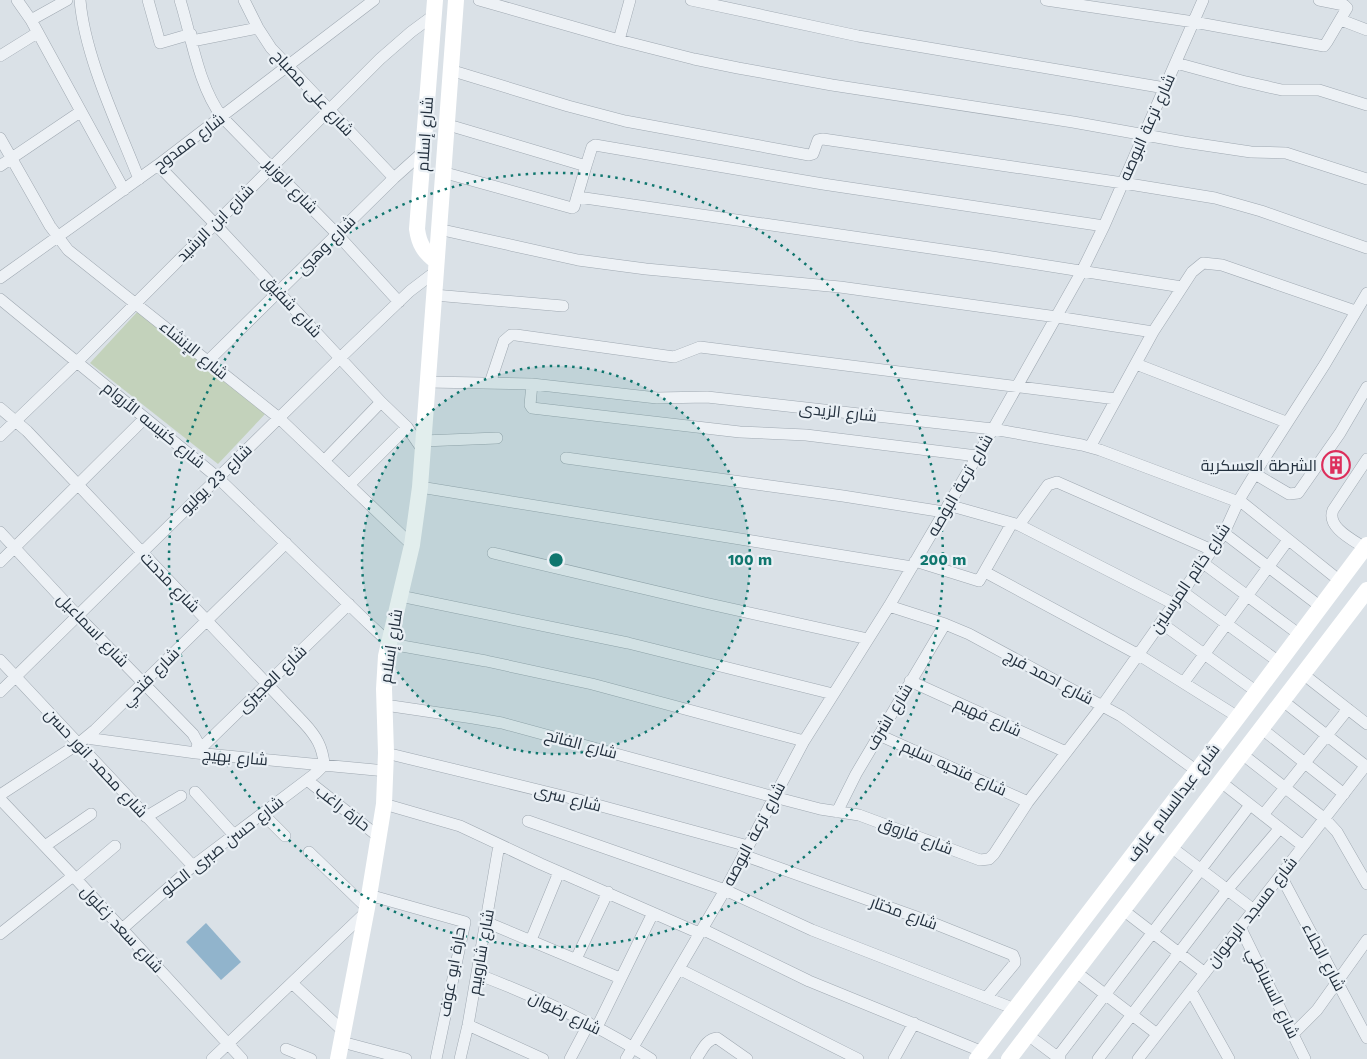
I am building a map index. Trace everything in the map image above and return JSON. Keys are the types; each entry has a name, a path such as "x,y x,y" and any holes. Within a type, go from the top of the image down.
{"street":[{"path":"17,0 30,20 124,190"},
{"path":"30,20 67,0"},
{"path":"80,0 88,39 102,86 139,179"},
{"path":"148,0 160,43 258,28"},
{"name":"شارع الوزير","path":"180,0 203,84 214,106 222,117 272,166 399,302"},
{"name":"شارع على مصباح","path":"244,0 258,28 271,48 394,178"},
{"name":"شارع ممدوح","path":"0,278 158,165 374,0"},
{"name":"شارع إسلام","path":"338,1059 384,804 386,753 384,672 389,640 412,545 420,487 445,124 456,0"},
{"path":"479,0 619,40 694,59 832,85 1251,152 1286,153 1367,179"},
{"path":"619,40 630,0"},
{"path":"691,0 866,37 1165,88"},
{"path":"1046,0 1194,22 1324,46 1347,8 1346,6 1319,0"},
{"name":"شارع ترعة البوصه","path":"626,1059 725,890 804,740 889,606 1057,317 1104,226 1203,0"},
{"name":"شارع إسلام","path":"434,8 417,229 418,239 422,248 435,266"},
{"name":"شارع ابن الرشيد","path":"0,436 328,110 434,8"},
{"path":"1341,20 1367,30"},
{"path":"0,56 37,33"},
{"path":"1176,63 1282,90 1319,90 1367,105"},
{"path":"450,70 568,106 624,120 809,155 813,154 818,140 823,139 1122,183 1229,201 1367,248"},
{"path":"0,166 80,112"},
{"path":"445,124 586,166"},
{"name":"شارع الإنشاء","path":"0,138 58,238 80,260 279,418 412,545"},
{"path":"442,172 568,208 574,207 592,147 595,145 823,184 1104,226"},
{"name":"شارع وهبى","path":"208,361 394,178 423,152"},
{"name":"شارع شفيق","path":"158,165 423,445"},
{"path":"578,197 1182,287"},
{"path":"438,229 578,260 646,269 840,287 1153,332"},
{"path":"1090,446 1153,332 1196,267 1203,263 1216,263 1355,311"},
{"name":"شارع 23 يوليو","path":"0,692 435,266"},
{"name":"شارع خاتم المرسلين","path":"1028,802 1102,706 1224,533 1239,500 1367,293"},
{"path":"434,295 562,306"},
{"name":"شارع كنيسه الأروام","path":"0,299 218,477 375,629 389,640 409,648 486,661 592,684 804,740"},
{"path":"490,383 504,341 511,335 516,335 674,357 700,347 1116,399"},
{"path":"1136,364 1286,422"},
{"name":"شارع الزيدى","path":"427,382 532,384 657,398 707,397 993,429 1090,446 1239,500"},
{"path":"532,384 530,405 532,408 740,432 806,435 977,456"},
{"path":"1255,474 1289,494 1298,493 1340,433 1366,390"},
{"path":"324,461 381,402"},
{"name":"شارع مدحت","path":"0,408 15,420 78,485 317,738 324,756 324,765"},
{"path":"0,562 145,418"},
{"path":"349,485 407,427"},
{"path":"423,445 497,438"},
{"path":"566,458 843,496 946,508 1015,524 1174,604"},
{"path":"1366,547 1335,526 1331,516 1333,510 1367,459"},
{"path":"420,487 914,564 979,581 1015,524 1048,485 1058,482 1212,550"},
{"path":"1239,500 1340,581"},
{"name":"شارع اسماعيل","path":"0,532 77,615 193,734 198,743 196,753"},
{"path":"1224,533 1268,566 1326,601 1331,600 1338,607 1352,610"},
{"path":"1184,682 1288,540"},
{"name":"شارع فتحي","path":"0,795 82,741 144,683 286,543"},
{"name":"شارع عبدالسلام عارف","path":"980,1056 1258,692 1366,547"},
{"path":"494,553 868,639"},
{"path":"1203,562 1247,595 1304,630 1317,626 1325,632 1329,641"},
{"path":"985,572 1139,655 1238,717"},
{"name":"شارع عبدالسلام عارف","path":"1009,1059 1367,590"},
{"path":"1183,592 1280,662"},
{"path":"400,596 628,643 833,694"},
{"name":"شارع العجيزى","path":"196,753 349,604"},
{"name":"شارع احمد فرج","path":"889,606 945,624 969,634 1129,722 1197,771"},
{"path":"1161,623 1258,692"},
{"name":"شارع اشرف","path":"837,812 849,787 945,624"},
{"name":"شارع محمد انور حسن","path":"0,660 82,741 146,817 193,866"},
{"path":"1303,674 1367,724"},
{"name":"شارع فهيم","path":"910,682 1066,752"},
{"path":"1283,701 1366,766"},
{"name":"شارع الفاتح","path":"385,705 463,716 502,724 774,797"},
{"path":"1263,815 1348,709"},
{"path":"1262,729 1344,794"},
{"name":"شارع فتحيه سليم","path":"879,735 1028,802"},
{"name":"شارع بهيج","path":"82,741 386,770"},
{"name":"شارع سرى","path":"386,753 579,800 746,850"},
{"path":"1242,754 1325,818 1337,832 1367,884"},
{"name":"شارع حسن صبرى الحلو","path":"122,929 193,866 263,814 324,765"},
{"name":"شارع مسجد الرضوان","path":"1144,1056 1157,1034 1366,766"},
{"name":"حارة راغب","path":"306,780 379,836"},
{"path":"1221,782 1303,846"},
{"path":"195,792 234,835"},
{"path":"146,817 181,796"},
{"name":"شارع فاروق","path":"774,797 866,817 983,860 989,859 994,854 1028,802"},
{"name":"شارع سعد زغلول","path":"0,799 242,1059"},
{"path":"384,804 454,824 809,981 914,1023 980,1056"},
{"path":"1028,1034 1058,1058 1250,805"},
{"path":"45,846 91,814"},
{"path":"263,814 285,836"},
{"path":"528,821 725,890 812,930 1015,1009"},
{"path":"1098,1059 1227,890 1280,828"},
{"name":"شارع شاروبيم","path":"460,1059 468,1025 500,845"},
{"path":"2,930 115,846"},
{"path":"1171,847 1254,910"},
{"name":"شارع مختار","path":"746,850 1012,956 1016,960 1015,963 986,998"},
{"path":"212,1059 292,983 367,905 309,852"},
{"path":"531,940 559,872"},
{"name":"شارع الجلاء","path":"1280,876 1367,1038"},
{"path":"576,959 608,892"},
{"name":"حارة ابو عوف","path":"367,905 465,922 436,1059"},
{"path":"1123,910 1205,973"},
{"path":"570,1059 593,1025 620,978 653,912"},
{"path":"486,922 620,978"},
{"name":"شارع السنباطي","path":"1240,927 1305,1059"},
{"path":"1293,1034 1317,1010 1367,940"},
{"path":"679,969 858,1059"},
{"path":"1076,972 1157,1034"},
{"name":"شارع رضوان","path":"477,974 529,995 593,1025 651,1059"},
{"path":"292,983 343,1037 406,1059"},
{"path":"1191,991 1229,1059"},
{"path":"894,1059 914,1023"},
{"path":"468,1025 543,1059"},
{"path":"696,1059 710,1040 717,1038 747,1059"},
{"path":"286,1049 312,1059"}],"green space":[{"path":"139,310 266,413 218,464 90,363"}],"water":[{"path":"206,923 241,962 221,980 186,942"}],"place":[{"name":"الشرطة العسكرية","path":"1336,465"}]}
